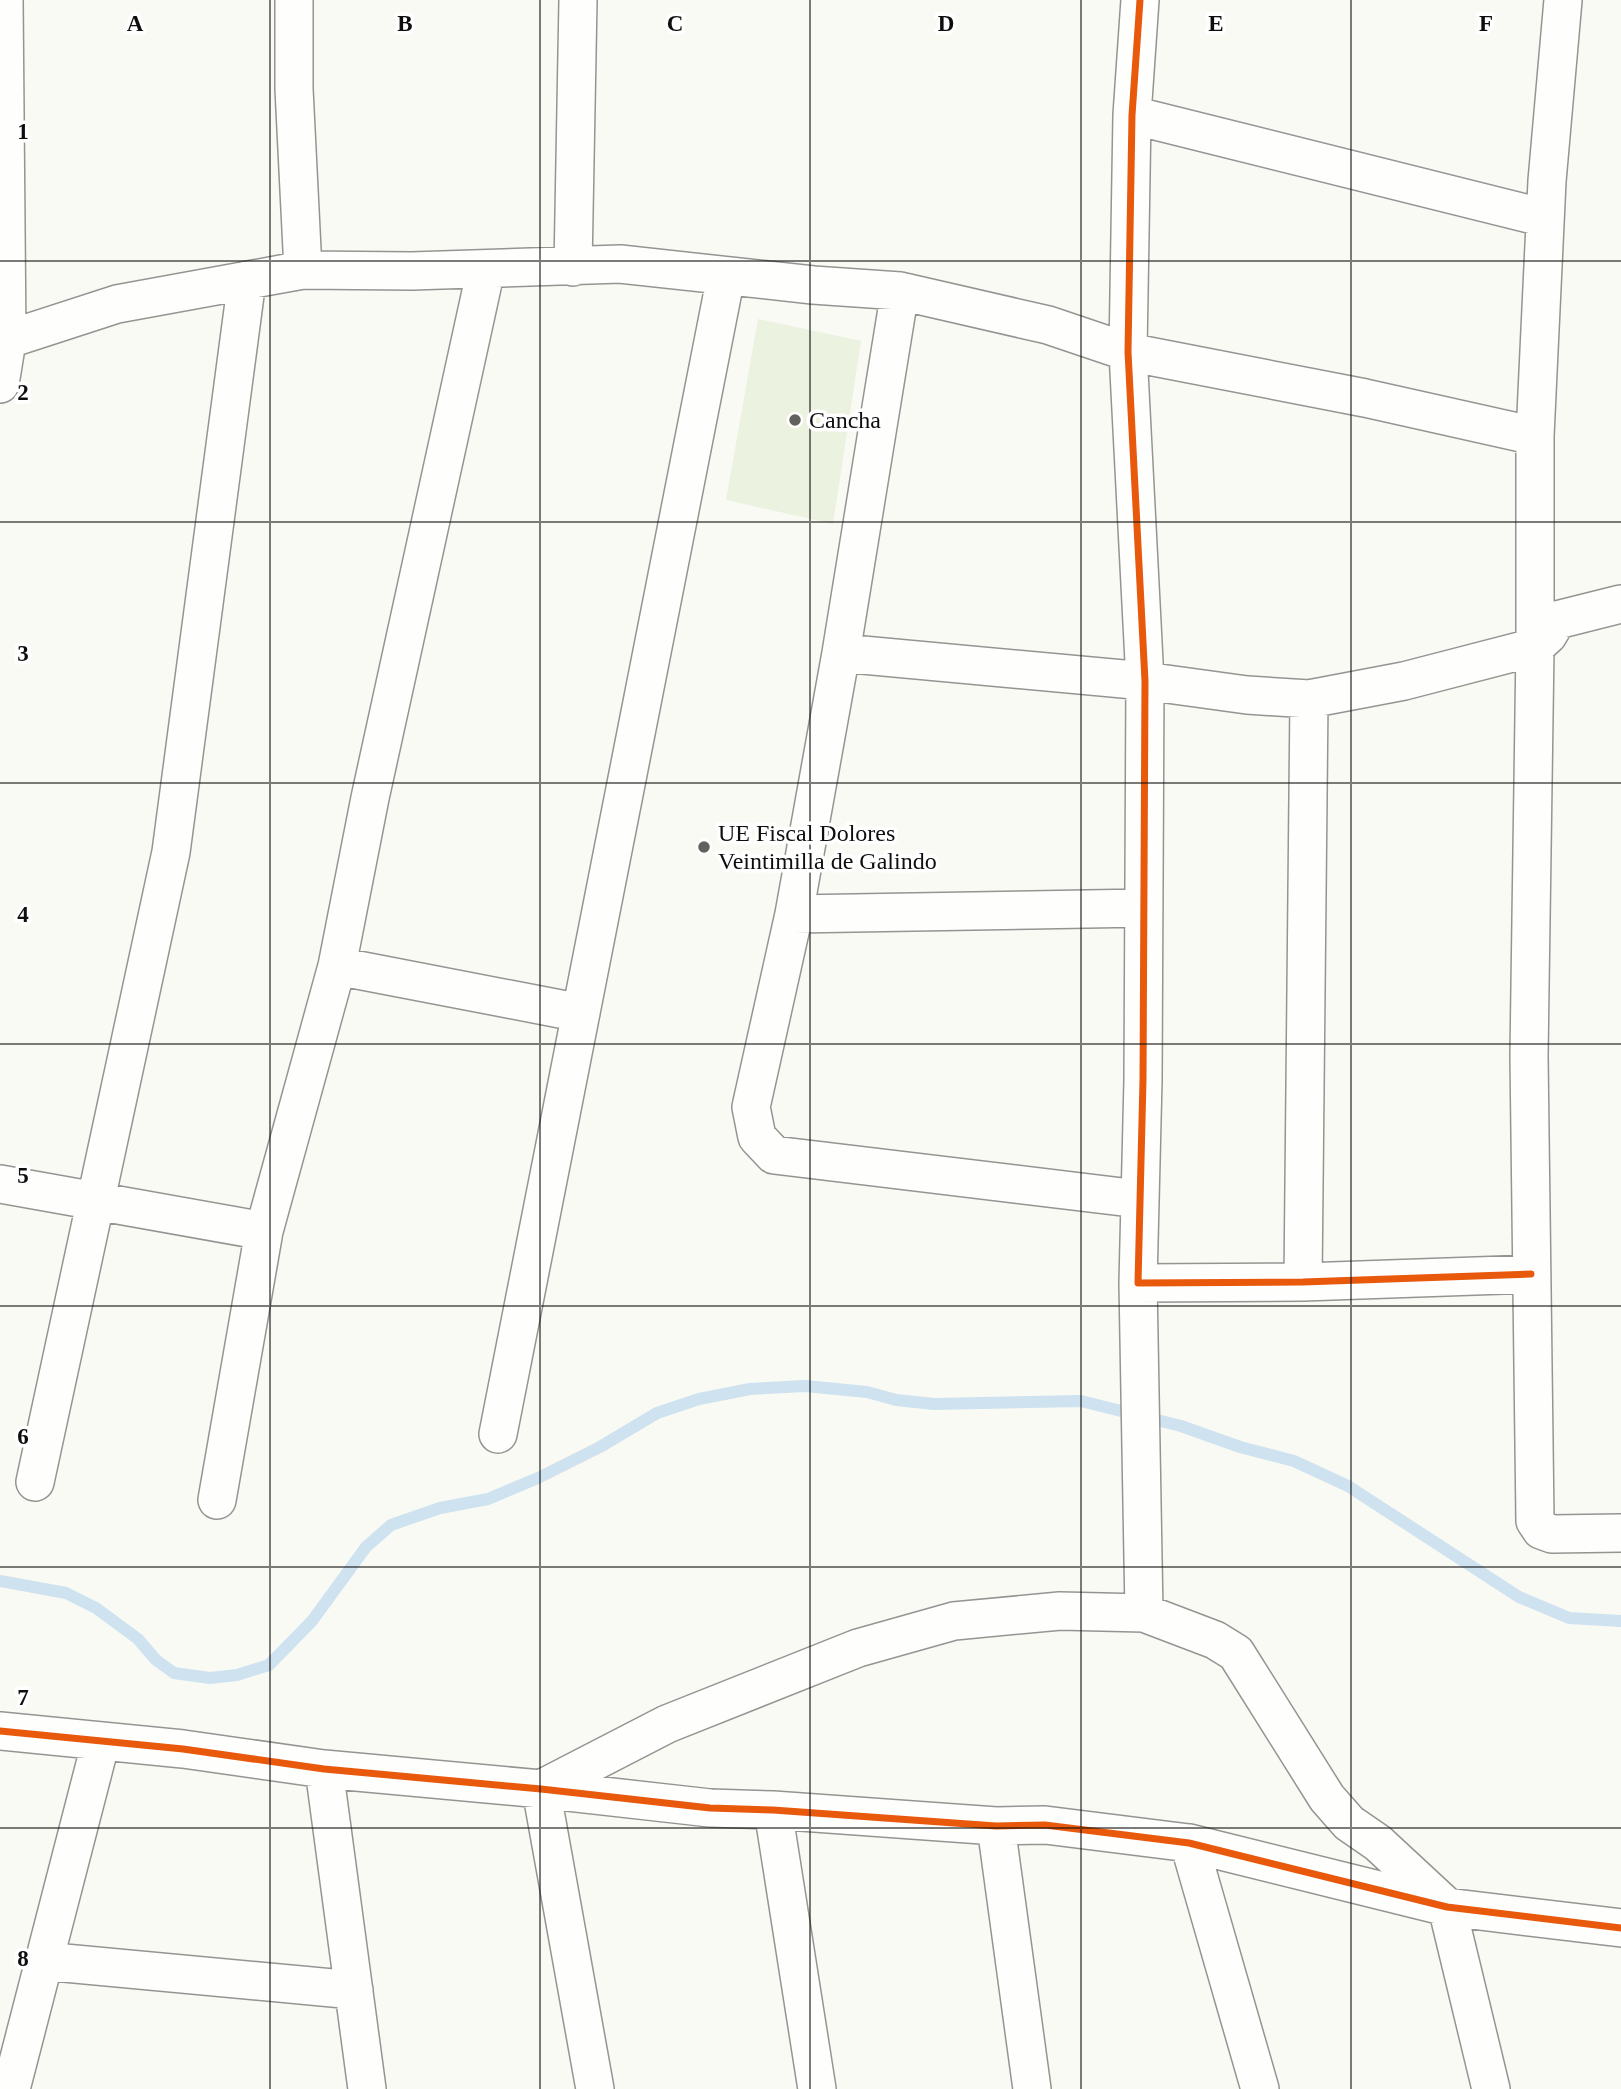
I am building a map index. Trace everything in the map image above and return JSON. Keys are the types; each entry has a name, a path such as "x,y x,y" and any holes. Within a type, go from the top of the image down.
{"street":[{"path":"0,384 3,342 4,0"},
{"path":"294,0 294,89 303,270"},
{"path":"573,267 578,0"},
{"path":"1140,0 1132,116 1128,352 1145,681 1143,1080 1138,1283 1144,1613"},
{"path":"1563,0 1545,218 1535,436 1529,1056 1535,1521 1541,1530 1552,1534 1621,1532"},
{"path":"1132,116 1545,218"},
{"path":"3,342 117,303 303,270 486,269 620,264 726,276 900,290 1048,325 1128,352 1365,398 1535,436"},
{"path":"217,1500 264,1231 337,966 370,798 486,269"},
{"path":"499,1434 726,276"},
{"path":"34,1482 171,852 247,280"},
{"path":"900,290 841,653 794,914 751,1107 757,1137 774,1155 1139,1199"},
{"path":"841,653 1145,681 1247,695 1310,699 1404,681 1535,647 1548,635 1557,621 1621,604"},
{"path":"1303,1282 1310,699"},
{"path":"794,914 1144,908"},
{"path":"337,966 581,1013"},
{"path":"0,1184 264,1231"},
{"path":"1138,1283 1303,1282 1531,1274"},
{"path":"541,1788 667,1724 858,1648 954,1621 1060,1611 1144,1613 1215,1640 1236,1653 1327,1798 1349,1823 1378,1843 1447,1907 1491,2089"},
{"path":"0,1731 183,1749 324,1769 541,1788 710,1808 996,1826 1045,1825 1189,1843 1447,1907 1621,1928"},
{"path":"11,2089 101,1741"},
{"path":"324,1769 367,2089"},
{"path":"541,1788 595,2089"},
{"path":"773,1810 817,2089"},
{"path":"996,1826 1032,2089"},
{"path":"1189,1843 1260,2089"},
{"path":"43,1961 354,1990"}],"green space":[{"name":"Cancha","path":"758,319 861,341 833,524 726,500"}],"waterway":[{"path":"0,1581 66,1593 96,1608 138,1639 156,1660 174,1673 210,1678 237,1675 269,1665 312,1621 366,1547 391,1525 440,1508 488,1499 538,1478 600,1447 657,1413 699,1399 750,1389 805,1386 867,1392 896,1400 934,1404 1081,1401 1181,1426 1240,1447 1294,1461 1348,1486 1519,1597 1569,1618 1621,1621"}],"cycle path":[{"path":"1140,0 1132,115 1128,352 1145,681 1143,1080 1138,1283 1303,1282 1531,1274"},
{"path":"0,1731 183,1749 324,1769 710,1808 996,1826 1045,1825 1189,1843 1447,1907 1621,1928"}],"place":[{"name":"Cancha","path":"795,420"},
{"name":"UE Fiscal Dolores Veintimilla de Galindo","path":"704,847"}]}
